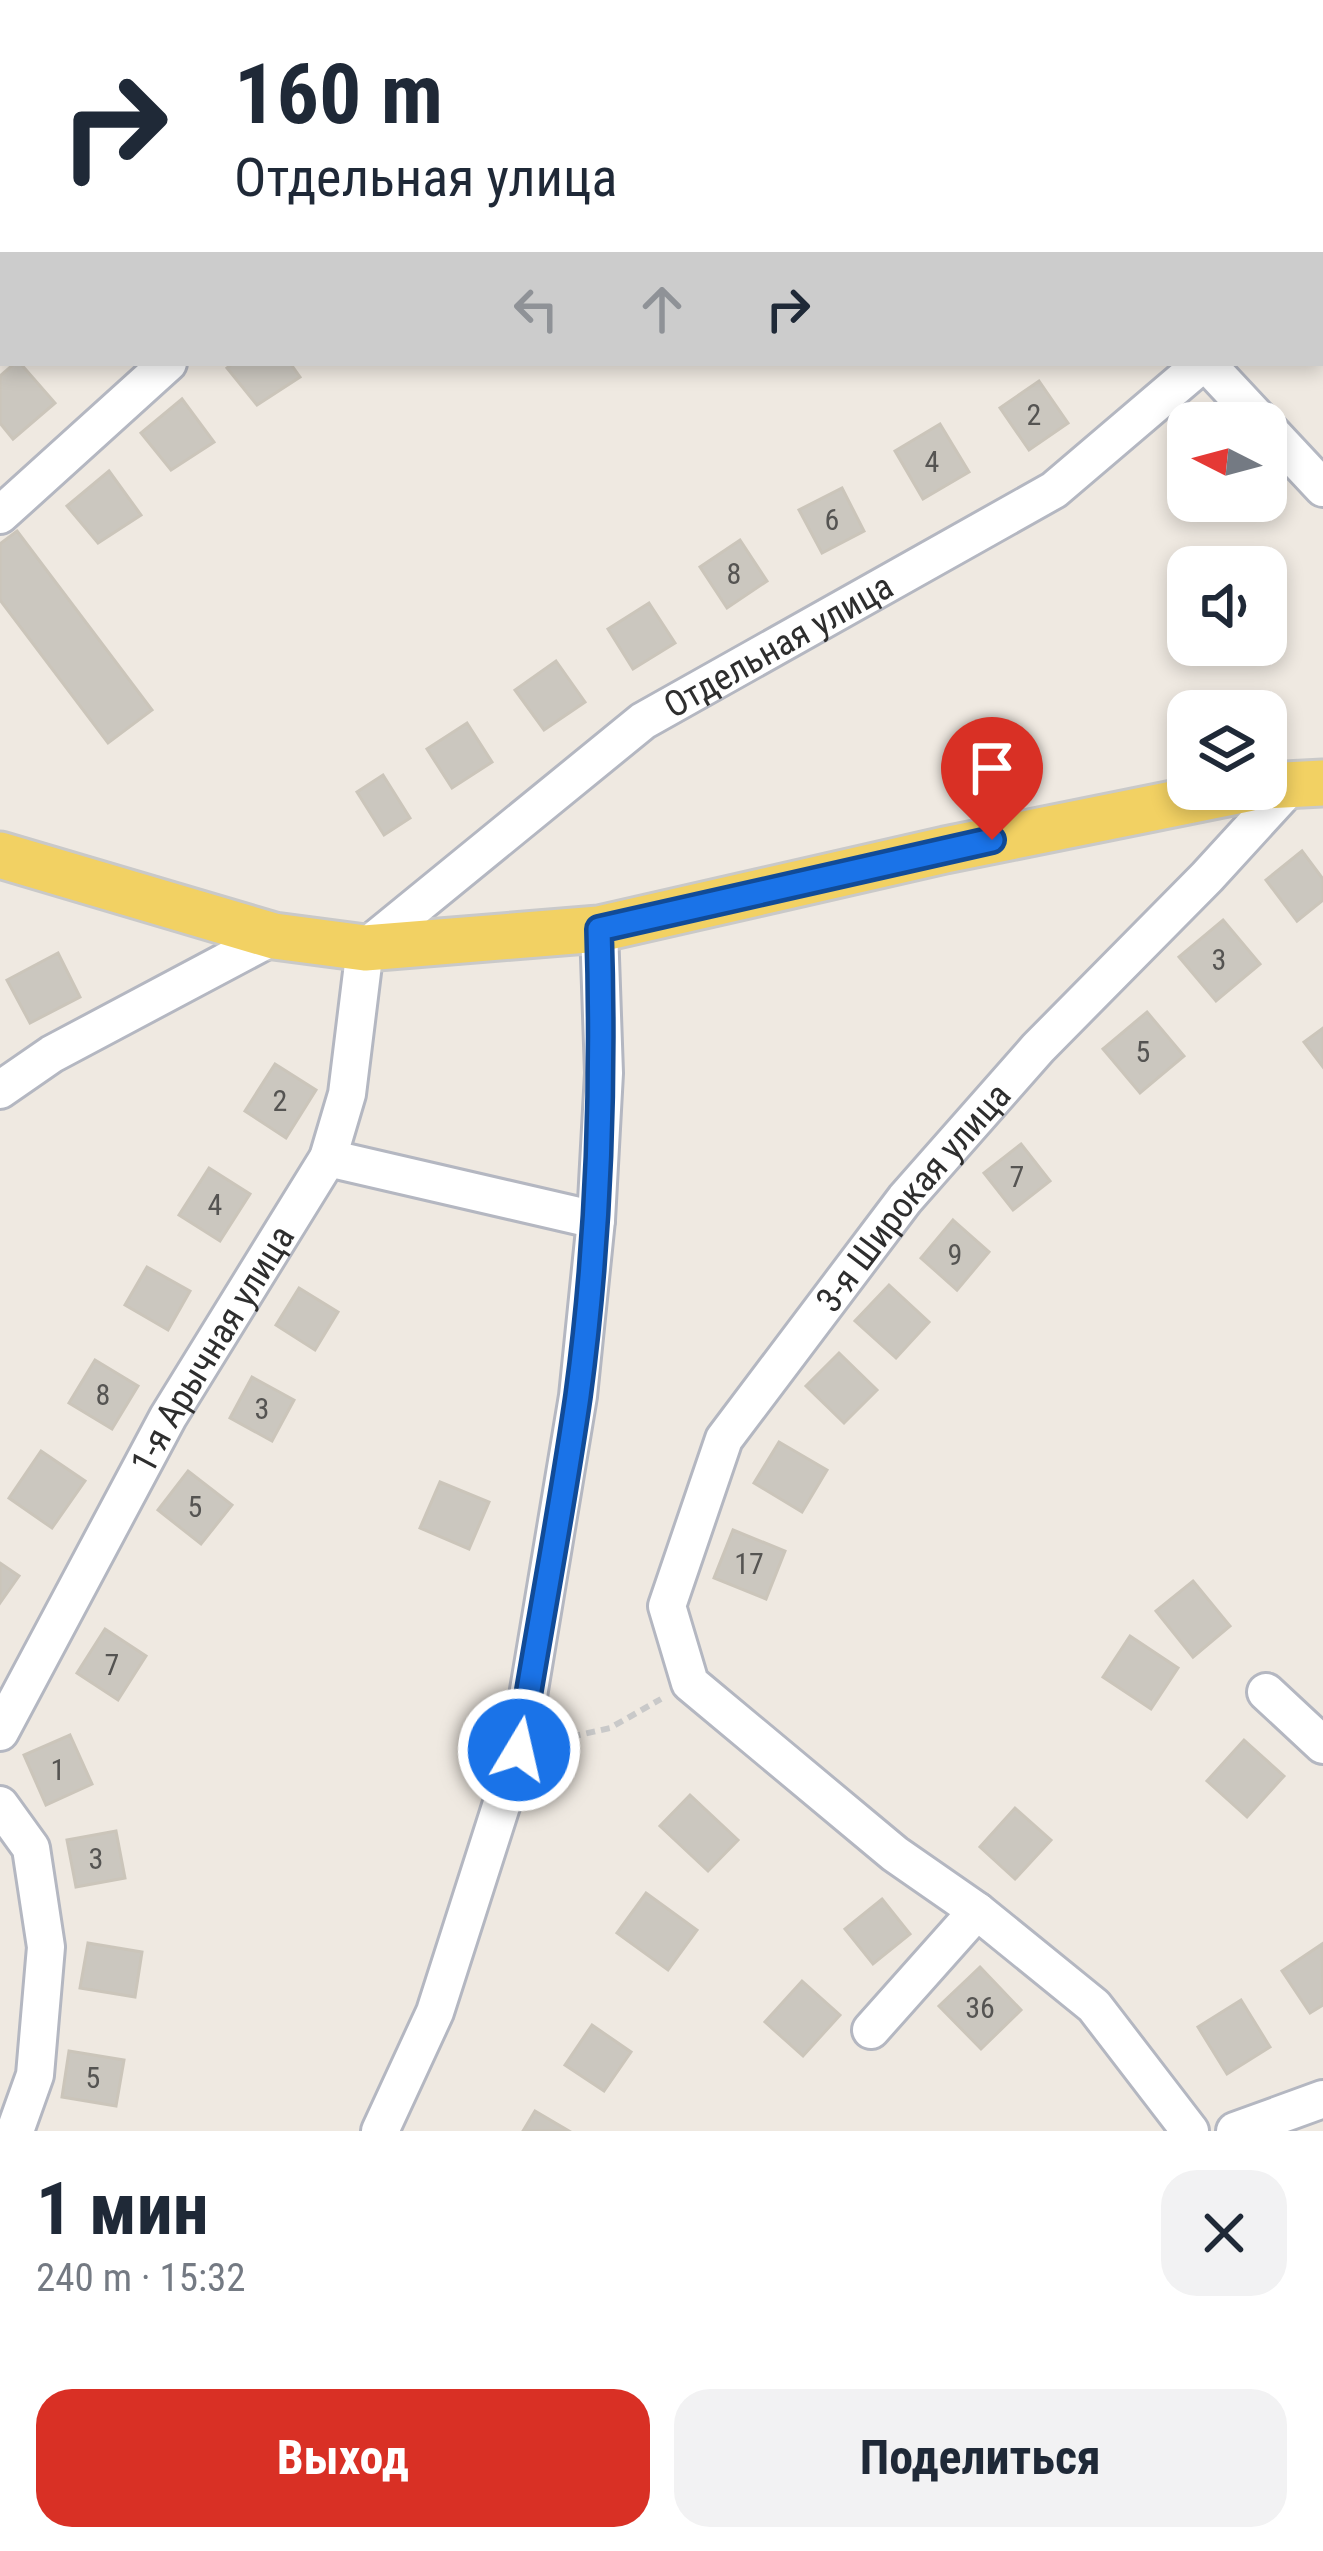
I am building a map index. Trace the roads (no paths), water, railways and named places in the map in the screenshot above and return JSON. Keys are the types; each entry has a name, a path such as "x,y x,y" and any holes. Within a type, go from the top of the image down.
{"main road":[{"path":"3,855 274,936 365,948 599,929 1167,805"}],"street":[{"path":"0,514 165,366"},
{"name":"Отдельная улица","path":"365,948 644,721 1054,490 1201,366"},
{"path":"1208,366 1242,402"},
{"path":"1287,450 1323,488"},
{"name":"3-я Широкая улица","path":"977,1911 895,1854 690,1683 668,1606 724,1438 905,1199 1038,1048 1294,784"},
{"path":"380,2131 435,2012 519,1750 578,1396 596,1220 604,1073 599,929"},
{"path":"0,1090 52,1054 274,936"},
{"name":"1-я Арычная улица","path":"0,1732 168,1418 328,1158 347,1094 365,948"},
{"path":"328,1158 596,1220"},
{"path":"1266,1693 1323,1745"},
{"path":"0,1804 31,1848 46,1947 35,2075 15,2131"},
{"path":"871,2030 977,1911 1094,2006 1190,2131"},
{"path":"1235,2131 1323,2099"}]}
